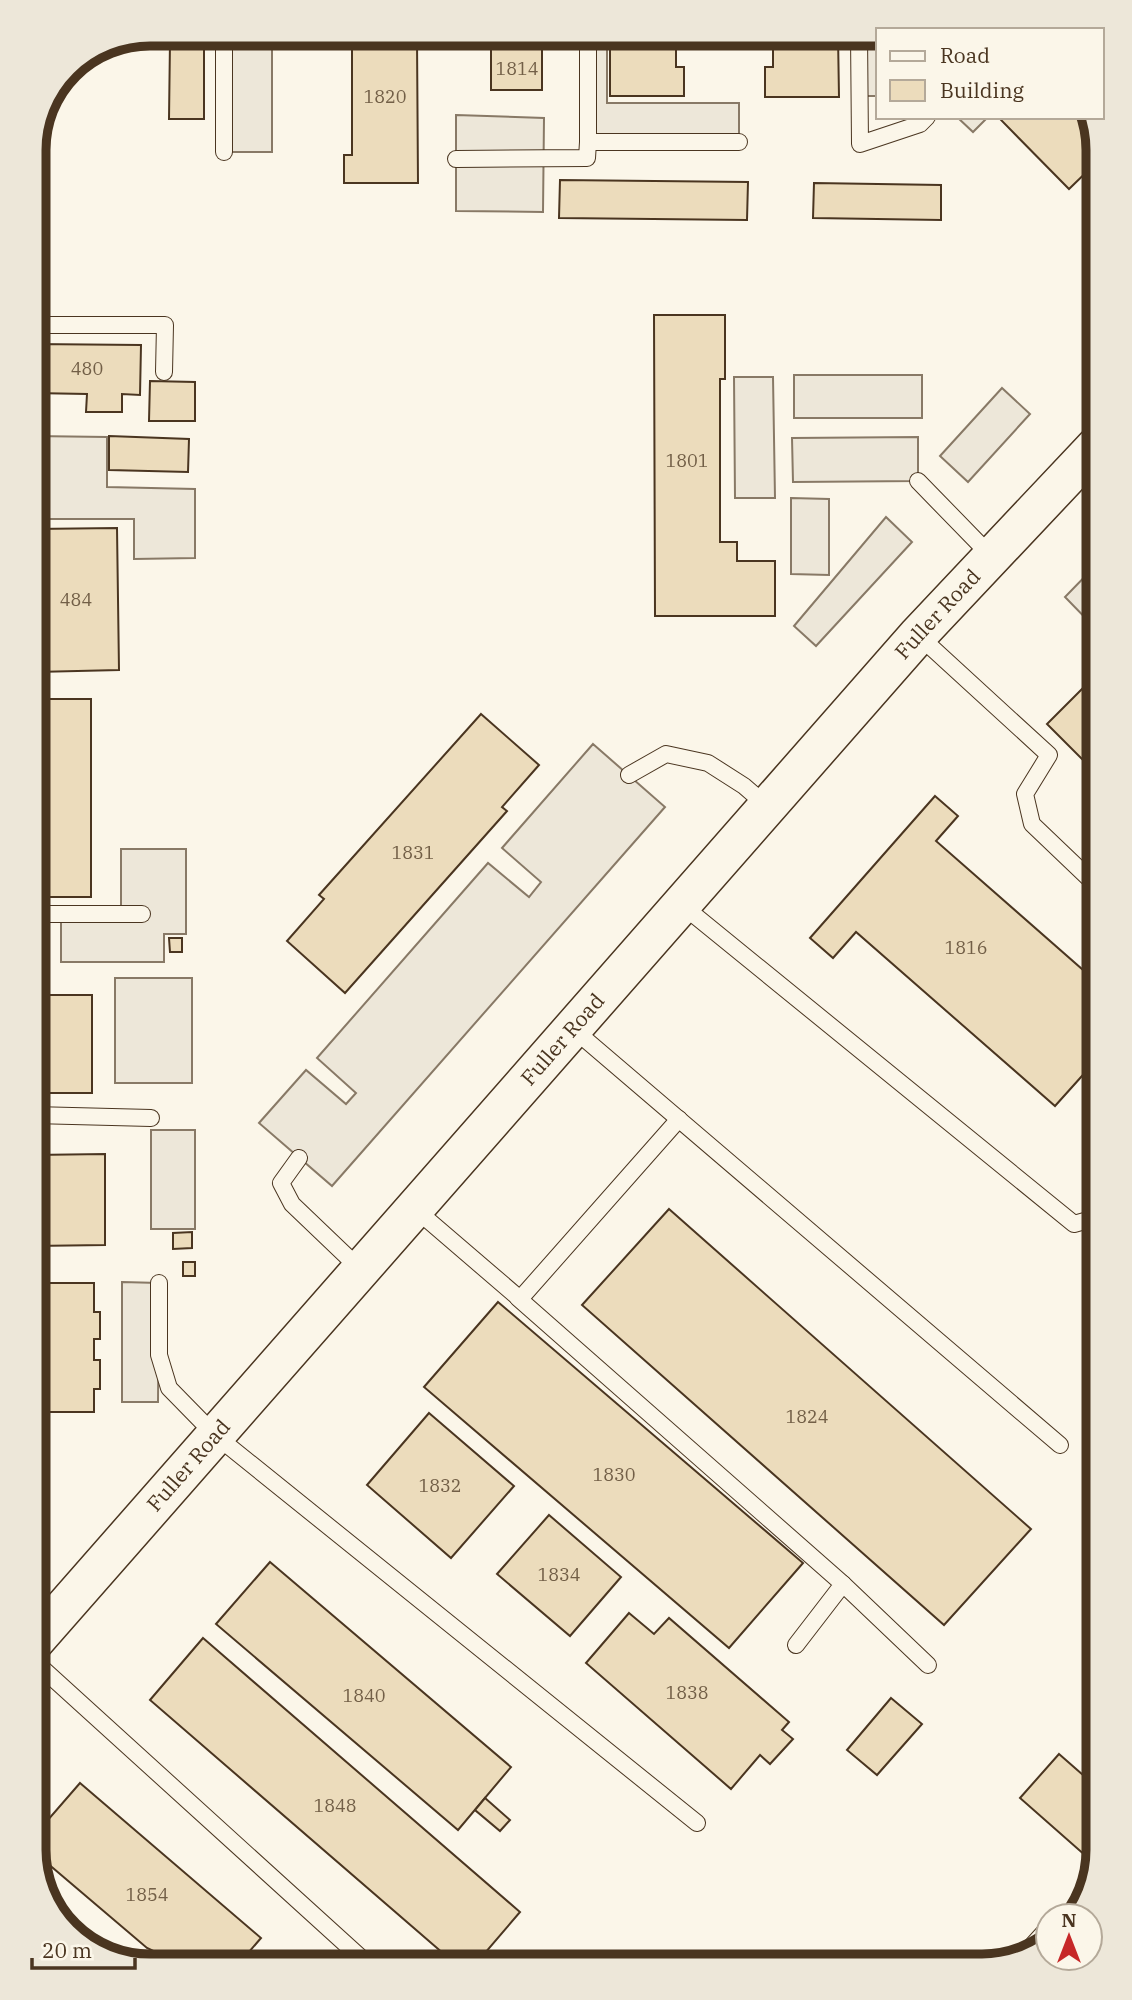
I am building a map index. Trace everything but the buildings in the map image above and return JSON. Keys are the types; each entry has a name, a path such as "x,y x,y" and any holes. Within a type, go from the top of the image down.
{"street":[{"name":"Fuller Road","path":"45,1629 918,635 1086,457"}],"lane":[{"path":"224,46 224,152"},
{"path":"456,159 587,158 588,46"},
{"path":"859,46 860,145 920,124 925,119"},
{"path":"588,142 739,142"},
{"path":"46,325 165,325 164,372"},
{"path":"918,481 992,557"},
{"path":"918,635 1049,754 1025,794 1032,824 1086,876"},
{"path":"629,775 666,754 708,763 744,786 768,807"},
{"path":"682,905 1074,1224 1086,1221"},
{"path":"46,914 142,914"},
{"path":"572,1028 1060,1445"},
{"path":"45,1115 151,1118"},
{"path":"518,1298 680,1119"},
{"path":"299,1158 281,1183 292,1204 360,1269"},
{"path":"414,1208 843,1584 928,1665"},
{"path":"159,1283 159,1355 169,1388 215,1435 697,1823"},
{"path":"796,1645 843,1584"},
{"path":"45,1671 357,1954"}],"shaded area":[{"path":"224,46 272,46 272,152 224,152"},
{"path":"588,46 607,46 607,103 739,103 739,142 588,142"},
{"path":"859,46 876,46 876,96 860,96"},
{"path":"456,115 544,118 543,212 456,211"},
{"path":"959,119 986,119 973,132"},
{"path":"794,375 922,375 922,418 794,418"},
{"path":"734,377 773,377 775,498 735,498"},
{"path":"1002,388 1030,414 968,482 940,456"},
{"path":"46,436 107,437 107,487 195,489 195,558 134,559 134,519 46,519"},
{"path":"918,437 918,481 793,482 792,438"},
{"path":"791,498 829,499 829,575 791,574"},
{"path":"886,517 912,542 816,646 794,626"},
{"path":"1086,575 1086,619 1065,597"},
{"path":"593,744 665,807 332,1186 259,1123 306,1070 346,1104 356,1093 317,1058 488,863 529,897 541,882 502,848"},
{"path":"121,849 186,849 186,934 164,934 164,962 61,962 61,914 121,914"},
{"path":"115,978 192,978 192,1083 115,1083"},
{"path":"151,1130 195,1130 195,1229 151,1229"},
{"path":"122,1282 159,1283 158,1402 122,1402"}]}
